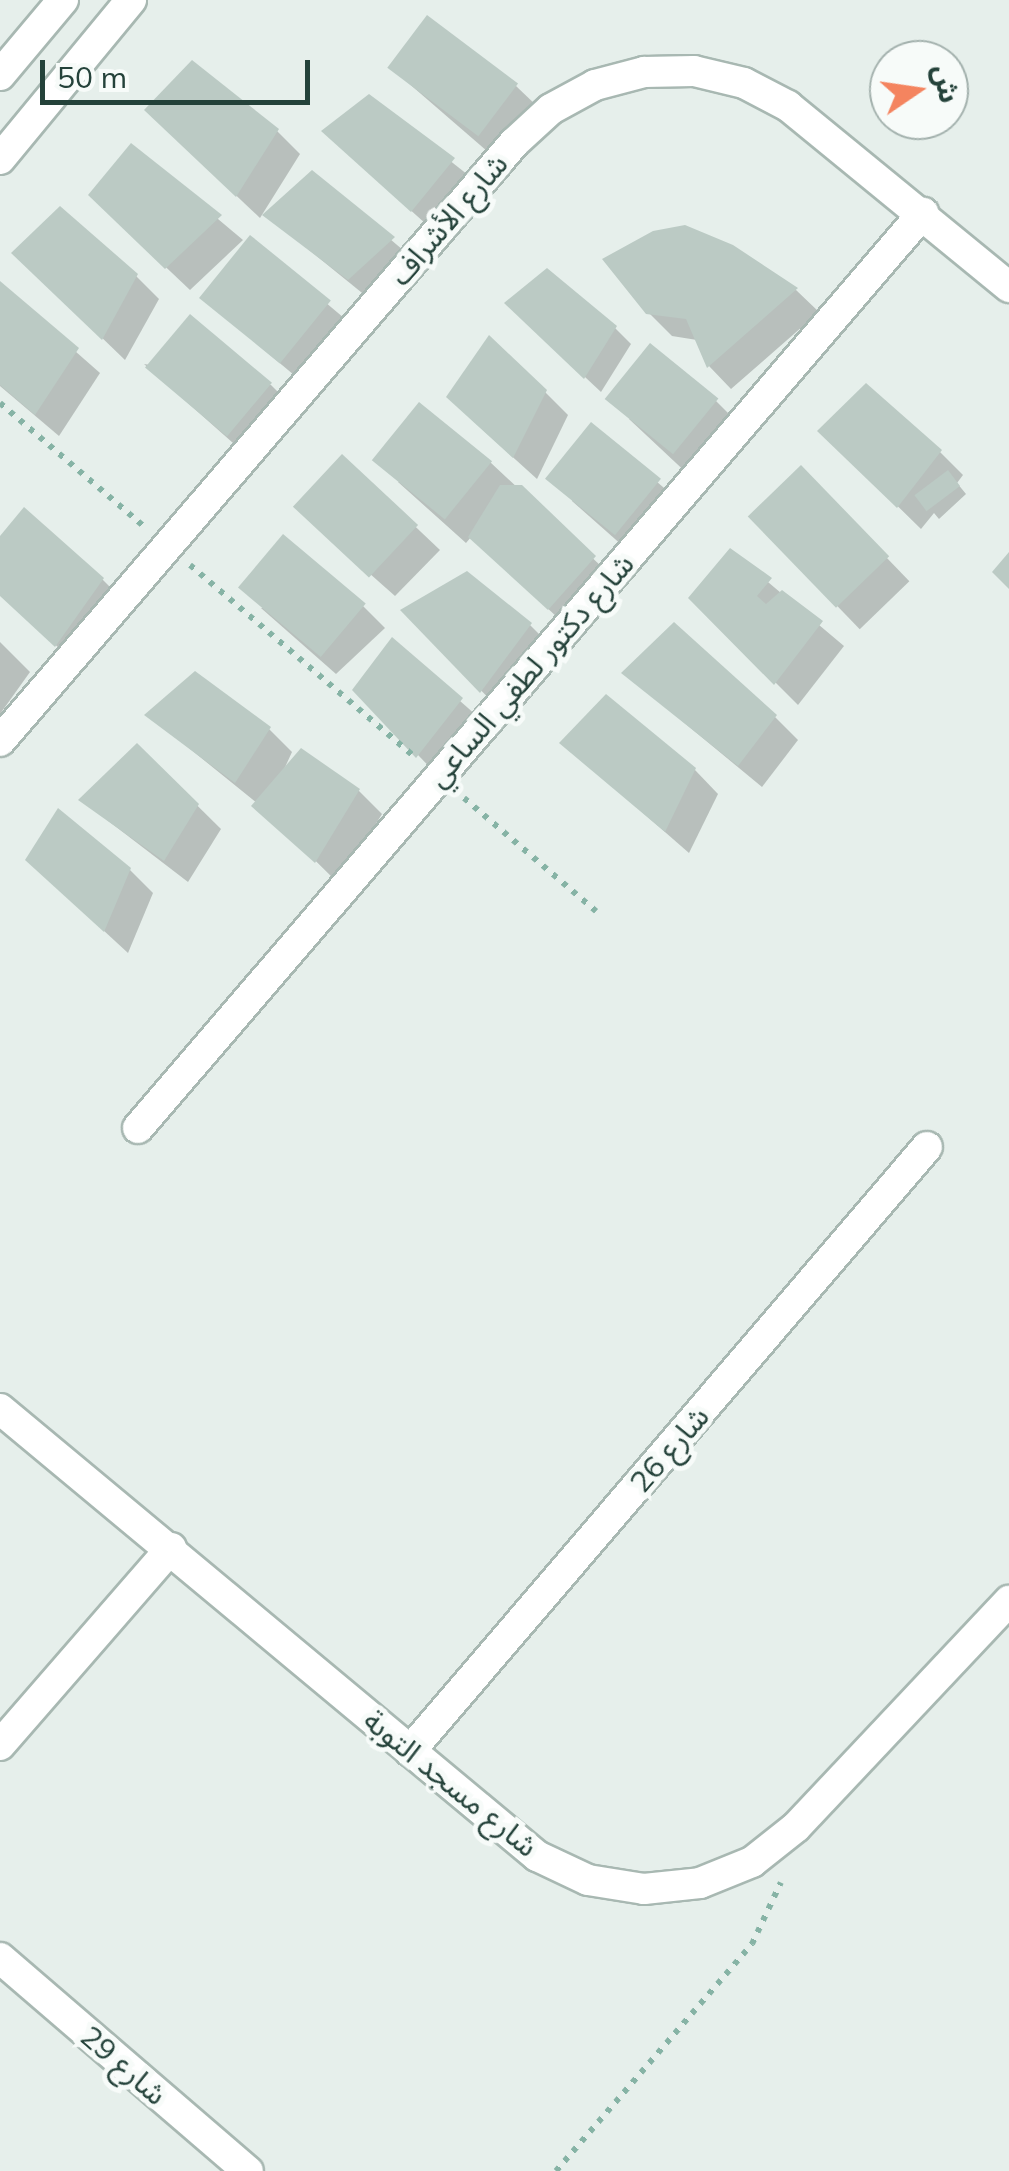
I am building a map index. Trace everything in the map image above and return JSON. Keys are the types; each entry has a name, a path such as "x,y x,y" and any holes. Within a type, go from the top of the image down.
{"street":[{"path":"0,74 63,0"},
{"path":"0,158 132,0"},
{"name":"شارع الأشراف","path":"0,741 514,143 551,109 595,85 644,72 694,72 744,82 788,106 1009,287"},
{"name":"شارع دكتور لطفي الساعي","path":"138,1128 923,213"},
{"name":"شارع 26","path":"410,1751 927,1147"},
{"name":"شارع مسجد التوبة","path":"0,1409 537,1856 588,1880 644,1889 700,1883 752,1862 796,1827 1009,1601"},
{"path":"0,1744 171,1548"},
{"name":"شارع 29","path":"0,1958 248,2171"}],"path":[{"path":"0,403 596,911"},
{"path":"556,2171 752,1944 780,1888 796,1827"}],"building":[{"path":"427,15 518,84 478,136 387,68"},
{"path":"192,60 279,129 236,197 144,110"},
{"path":"369,94 455,158 411,212 321,131"},
{"path":"131,143 222,215 165,269 88,195"},
{"path":"312,170 395,237 348,280 262,215"},
{"path":"60,206 138,274 102,340 11,253"},
{"path":"685,225 733,245 798,288 707,368 686,319 646,314 602,259 653,231"},
{"path":"250,235 331,300 280,363 199,298"},
{"path":"547,268 617,326 584,379 504,303"},
{"path":"0,281 79,348 35,415 0,385"},
{"path":"190,314 272,383 227,436 145,368"},
{"path":"489,335 547,390 513,458 446,397"},
{"path":"650,343 718,398 673,454 605,399"},
{"path":"866,383 942,450 897,508 817,431"},
{"path":"419,402 492,461 445,519 372,460"},
{"path":"591,422 661,479 615,535 545,479"},
{"path":"342,454 418,525 369,578 293,507"},
{"path":"801,465 889,556 836,608 748,516"},
{"path":"948,470 960,486 926,511 914,495"},
{"path":"500,485 522,485 596,556 548,610 468,537"},
{"path":"24,507 104,578 55,647 0,596 0,536"},
{"path":"283,534 366,603 321,657 238,588"},
{"path":"730,548 772,578 757,596 766,604 782,590 823,621 774,685 688,598"},
{"path":"1009,552 1009,589 992,572"},
{"path":"467,571 532,623 480,693 400,610"},
{"path":"674,622 777,715 738,766 621,673"},
{"path":"392,637 463,698 416,758 352,690"},
{"path":"195,671 271,727 235,783 144,715"},
{"path":"606,694 696,768 665,832 559,743"},
{"path":"137,743 199,804 164,861 78,800"},
{"path":"301,748 360,789 315,863 251,806"},
{"path":"58,808 131,868 104,932 25,860"}]}
